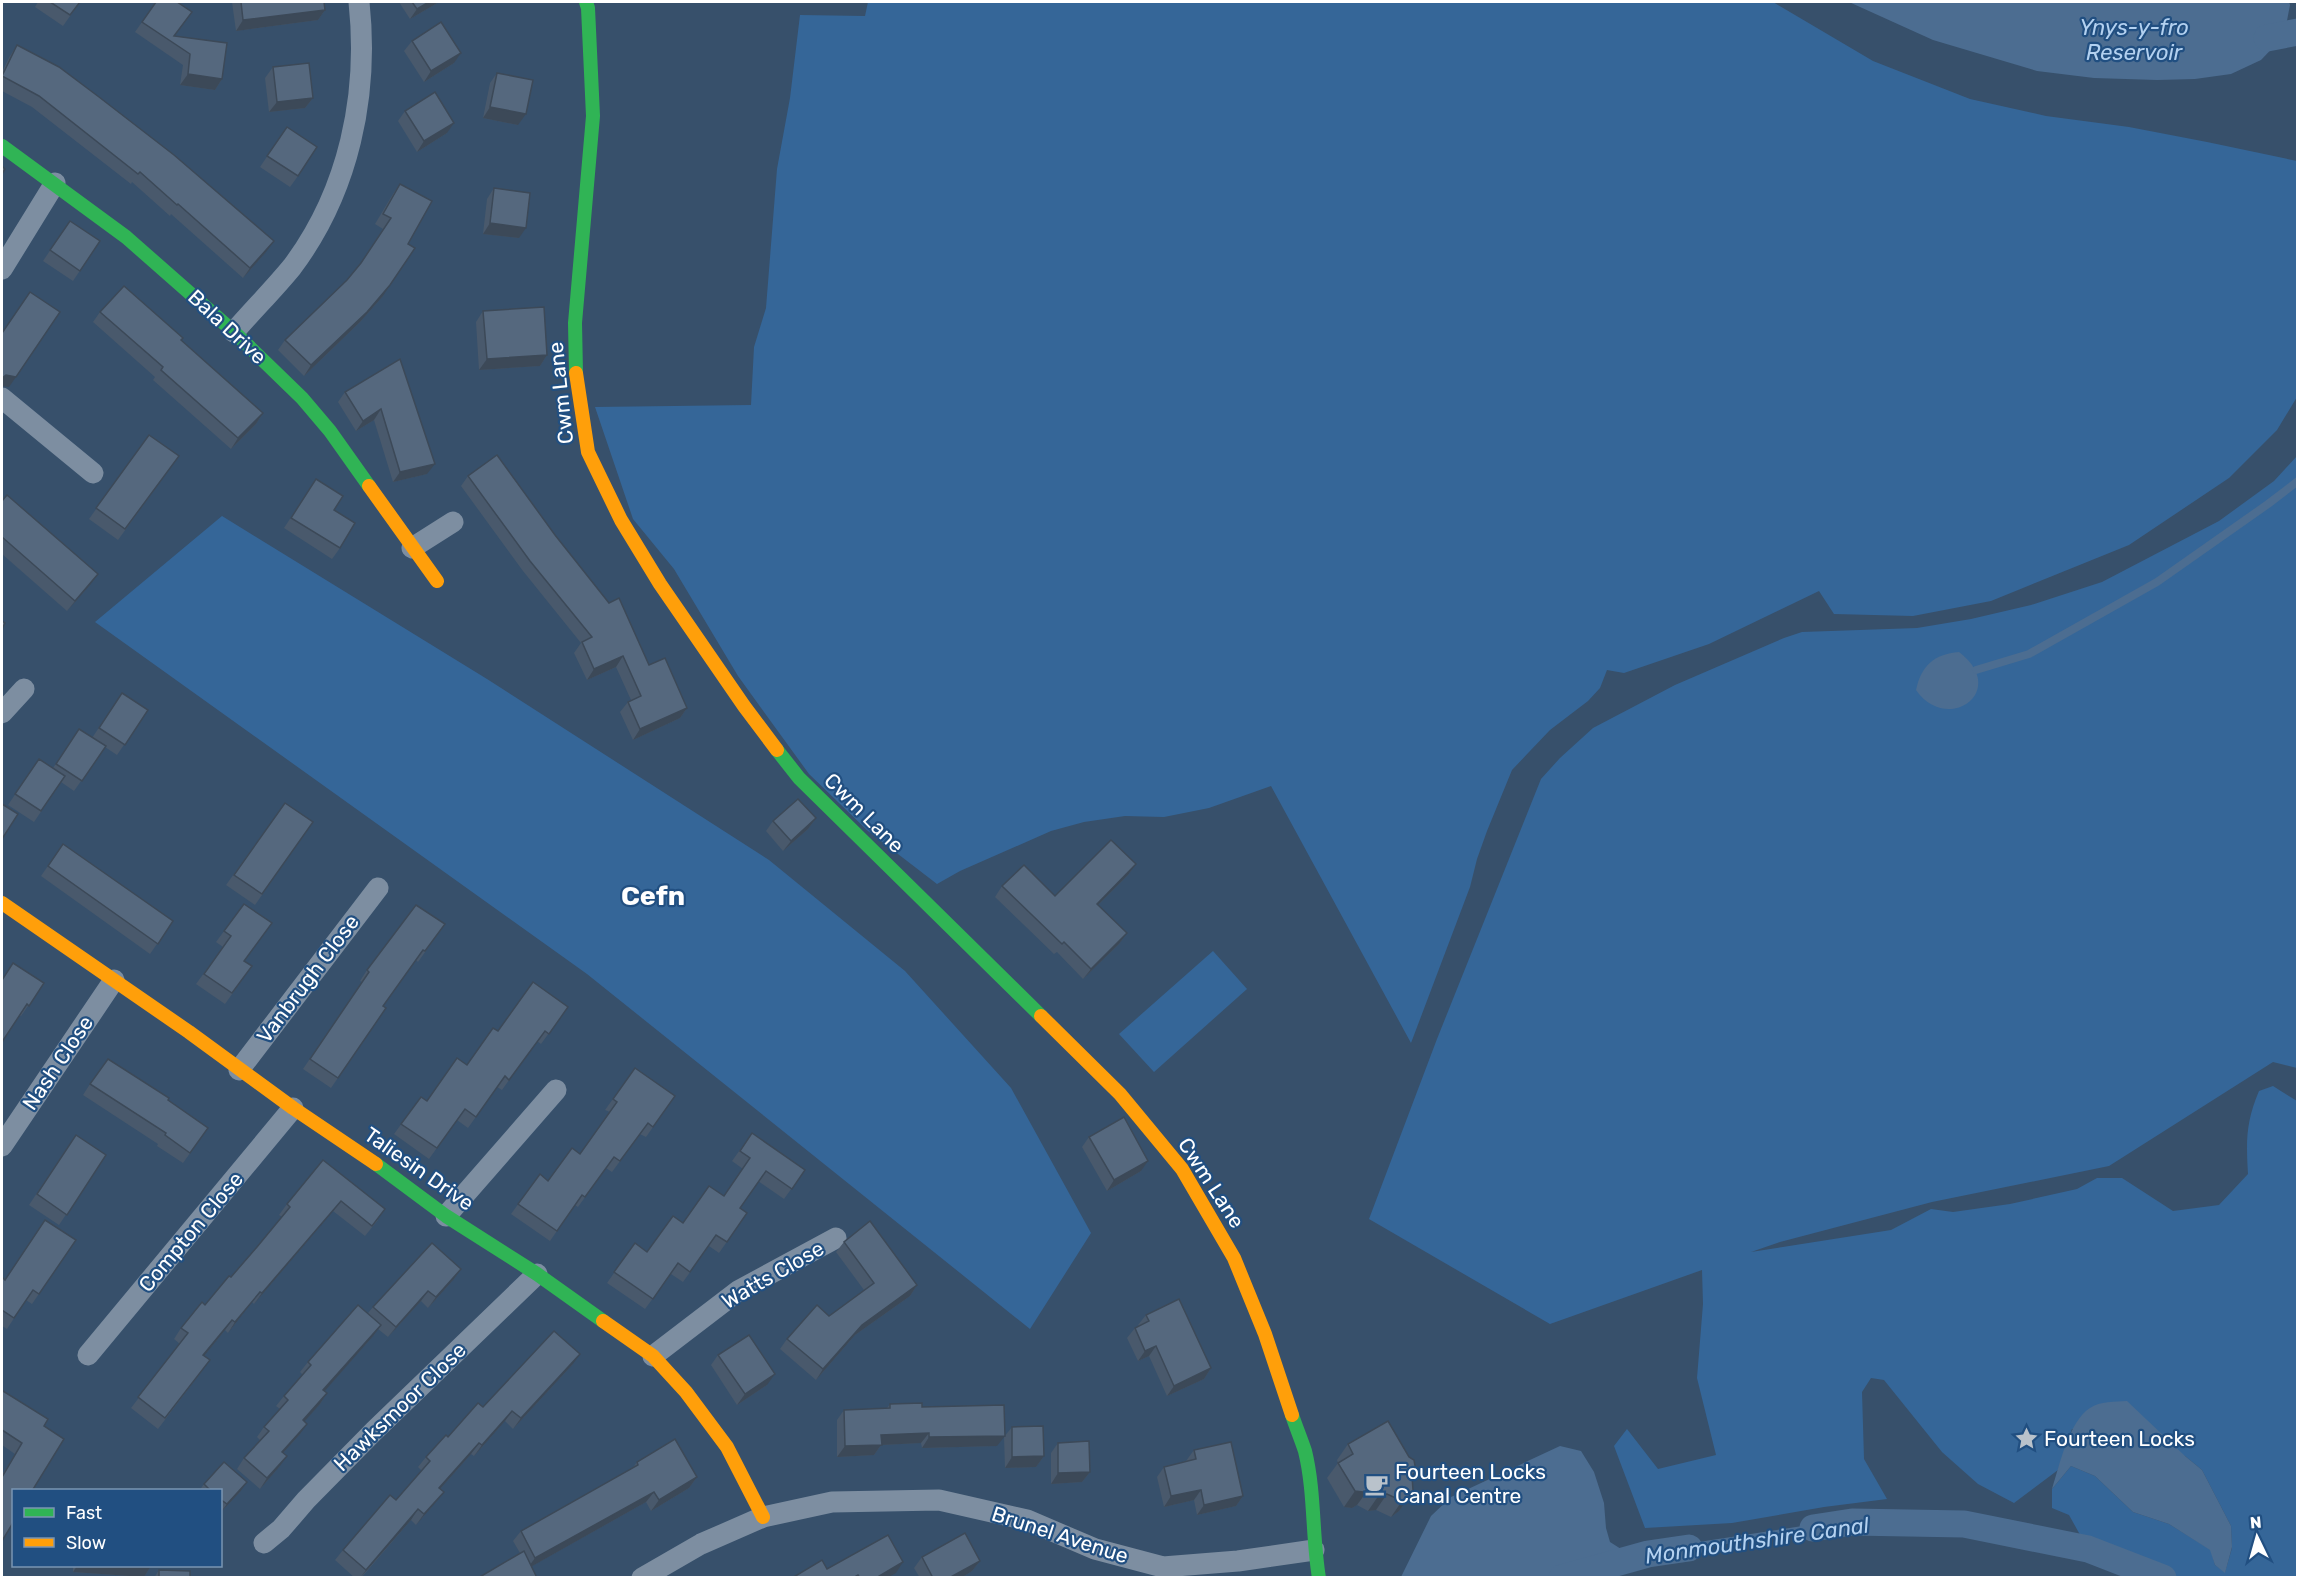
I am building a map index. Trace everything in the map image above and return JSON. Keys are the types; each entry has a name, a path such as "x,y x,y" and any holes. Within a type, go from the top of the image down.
{"street":[{"path":"234,332 292,266 329,207 344,168 353,135 361,78 359,2"},
{"name":"Cwm Lane","path":"586,2 593,116 575,323 576,373 588,452 621,520 660,584 744,706 799,778 1120,1094 1182,1169 1234,1258 1268,1345 1305,1452 1313,1516 1314,1550 1319,1578"},
{"name":"Bala Drive","path":"2,146 126,237 234,332 302,398 330,430 436,581"},
{"path":"2,269 55,183"},
{"path":"2,398 93,473"},
{"path":"412,548 453,522"},
{"path":"2,713 24,689"},
{"name":"Vanbrugh Close","path":"239,1070 378,888"},
{"name":"Taliesin Drive","path":"2,903 293,1108 374,1161 446,1216 537,1274 653,1356 686,1392 727,1447 763,1517"},
{"name":"Nash Close","path":"2,1146 114,980"},
{"path":"446,1216 556,1090"},
{"name":"Compton Close","path":"88,1355 293,1108"},
{"name":"Watts Close","path":"653,1356 738,1291 836,1238"},
{"name":"Hawksmoor Close","path":"264,1543 281,1529 306,1500 374,1431 537,1274"},
{"name":"Brunel Avenue","path":"642,1578 701,1544 763,1517 832,1502 939,1500 1027,1520 1095,1550 1163,1567 1238,1562 1314,1550"}],"shaded area":[{"path":"868,2 1773,2 1873,61 1970,99 2046,116 2129,127 2297,161 2297,397 2277,430 2229,478 2129,545 1991,601 1913,616 1834,614 1819,591 1709,644 1624,673 1607,670 1600,688 1588,701 1550,730 1512,770 1487,831 1470,887 1411,1043 1271,786 1209,808 1164,817 1125,816 1084,822 1051,831 960,871 937,884 868,831 809,774 738,676 674,569 633,519 595,407 751,405 754,347 766,308 777,169 790,98 800,15 865,16"},
{"path":"2297,456 2297,1068 2273,1062 2109,1166 1932,1202 1780,1242 1751,1252 1891,1230 1931,1209 1953,1212 2010,1204 2077,1189 2097,1178 2122,1178 2173,1211 2219,1205 2248,1174 2249,1122 2259,1091 2273,1086 2297,1101 2297,1577 2163,1577 2088,1549 2069,1515 2052,1508 2052,1489 2071,1466 2095,1476 2133,1512 2169,1524 2211,1550 2215,1565 2225,1572 2232,1548 2231,1526 2202,1470 2185,1456 2072,1429 2058,1470 2014,1503 1978,1484 1942,1452 1884,1380 1871,1378 1862,1392 1864,1459 1887,1499 1732,1523 1645,1528 1614,1446 1627,1429 1658,1469 1716,1455 1697,1378 1703,1304 1702,1270 1550,1324 1369,1219 1437,1039 1541,779 1593,728 1675,685 1784,638 1802,632 1917,628 1971,619 2031,605 2102,582 2219,521 2274,481"},
{"path":"222,516 487,679 769,860 905,971 1011,1088 1091,1233 1030,1329 587,974 95,622"},
{"path":"1213,951 1247,989 1154,1072 1119,1034"}],"water":[{"name":"Ynys-y-fro Reservoir","path":"1849,2 2289,2 2290,5 2284,36 2261,60 2231,74 2195,79 2157,80 2094,78 2037,71 1933,40"},
{"path":"1959,652 1973,667 1978,681 1976,693 1968,702 1957,708 1943,709 1929,703 1916,690 1918,682 1930,663 1942,655"},
{"path":"2127,1401 2202,1470 2231,1526 2232,1547 2225,1573 2215,1565 2210,1550 2169,1524 2133,1512 2095,1476 2071,1466 2052,1489 2066,1445 2076,1423 2083,1414 2098,1404"},
{"path":"1560,1446 1581,1451 1594,1472 1604,1503 1606,1528 1610,1542 1621,1549 1622,1563 1573,1577 1401,1577 1431,1516 1451,1497"},
{"path":"1848,1519 1849,1525 1655,1555 1653,1549"},
{"path":"2089,1547 2168,1577 2153,1577 2087,1552"}],"building":[{"path":"50,2 80,2 70,15"},
{"path":"156,2 177,2 192,12 174,36 227,43 222,79 188,74 190,54 142,22"},
{"path":"241,2 324,2 325,10 243,20"},
{"path":"412,2 429,2 417,9"},
{"path":"441,22 461,53 431,71 412,41"},
{"path":"17,45 59,67 99,97 174,155 274,241 250,268 140,172 138,174 39,96 2,76"},
{"path":"309,63 313,98 277,102 273,67"},
{"path":"497,73 533,80 526,114 490,107"},
{"path":"435,92 454,123 424,141 405,111"},
{"path":"287,127 317,147 298,176 267,156"},
{"path":"400,184 432,201 408,244 415,248 390,285 367,312 311,365 285,340 347,280 361,263 391,218 383,214"},
{"path":"494,188 530,193 526,228 490,223"},
{"path":"70,221 100,241 80,271 50,250"},
{"path":"124,286 263,413 238,438 161,370 163,367 100,312"},
{"path":"30,292 60,312 16,377 6,375 2,378 2,333"},
{"path":"544,307 547,355 487,359 483,311"},
{"path":"400,359 435,464 400,472 381,409 363,421 345,392"},
{"path":"149,435 179,456 125,529 96,508"},
{"path":"497,455 555,535 609,603 619,598 649,665 665,658 687,708 640,729 628,702 641,696 623,656 594,669 582,642 592,637 530,561 468,476"},
{"path":"316,479 343,496 334,510 355,523 340,548 291,518"},
{"path":"7,495 98,574 75,601 2,537 2,501"},
{"path":"122,693 148,710 125,745 99,728"},
{"path":"79,729 106,746 82,781 56,764"},
{"path":"39,759 65,776 41,811 15,794"},
{"path":"798,799 816,818 791,841 773,821"},
{"path":"285,803 313,822 262,894 234,875"},
{"path":"2,804 18,814 2,839"},
{"path":"1111,840 1136,864 1097,904 1127,933 1091,969 1002,886 1024,865 1055,896"},
{"path":"63,844 173,921 158,944 48,866"},
{"path":"244,904 272,923 244,961 252,966 232,993 204,974 231,936 224,931"},
{"path":"416,905 445,924 425,951 423,950 383,1006 386,1008 338,1078 310,1059 369,972 367,970"},
{"path":"13,963 44,983 2,1042 2,980"},
{"path":"533,982 568,1007 549,1034 545,1031 509,1080 505,1076 476,1117 465,1109 437,1148 401,1124 421,1097 427,1101 457,1058 467,1065 493,1028 498,1031"},
{"path":"108,1059 169,1098 168,1100 208,1128 190,1153 165,1135 166,1133 90,1084"},
{"path":"635,1068 675,1096 653,1127 648,1123 620,1161 614,1157 585,1197 582,1195 557,1231 518,1204 540,1174 548,1181 572,1148 580,1154 617,1102 613,1099"},
{"path":"1124,1117 1148,1161 1114,1180 1089,1137"},
{"path":"752,1133 805,1170 792,1189 766,1171 740,1208 747,1213 727,1242 716,1235 690,1272 678,1263 653,1299 614,1272 635,1243 647,1252 673,1216 683,1223 709,1186 724,1196 750,1158 740,1151"},
{"path":"76,1135 106,1155 67,1215 37,1194"},
{"path":"323,1160 385,1209 372,1226 341,1201 262,1293 260,1292 235,1322 232,1320 203,1355 210,1360 165,1418 138,1397 188,1333 181,1328 202,1302 205,1305 257,1247 290,1207 287,1204"},
{"path":"45,1220 76,1240 39,1294 33,1290 14,1318 2,1310 2,1277 5,1280"},
{"path":"870,1221 917,1285 862,1325 823,1369 787,1339 817,1305 829,1316 874,1283 844,1242"},
{"path":"432,1243 461,1269 436,1297 428,1291 396,1327 373,1307"},
{"path":"1179,1299 1211,1368 1174,1386 1156,1346 1145,1351 1135,1328 1149,1321 1146,1315"},
{"path":"358,1305 381,1325 323,1390 327,1393 303,1420 307,1424 282,1452 287,1456 267,1478 244,1458 269,1431 264,1427 288,1400 284,1396 311,1365 308,1362"},
{"path":"554,1331 580,1354 521,1418 512,1411 482,1445 479,1443 439,1488 444,1492 424,1514 418,1509 366,1570 343,1550 390,1495 396,1500 430,1461 426,1457 446,1435 448,1437 478,1403 483,1407"},
{"path":"749,1335 775,1374 745,1394 718,1355"},
{"path":"2,1392 48,1419 44,1426 64,1439 33,1489 12,1489 12,1524 2,1541 2,1477 22,1443 2,1430"},
{"path":"922,1403 922,1407 1004,1405 1005,1436 929,1437 929,1433 881,1435 882,1445 845,1446 844,1410 890,1408 890,1404"},
{"path":"1388,1421 1409,1457 1414,1460 1416,1471 1412,1476 1413,1490 1410,1496 1402,1501 1387,1494 1379,1495 1368,1490 1355,1491 1338,1463 1353,1454 1348,1444"},
{"path":"1043,1426 1044,1456 1012,1457 1012,1427"},
{"path":"675,1439 697,1477 659,1500 654,1492 535,1558 521,1531 638,1465 637,1462"},
{"path":"1089,1441 1090,1472 1058,1473 1058,1443"},
{"path":"1231,1442 1243,1496 1204,1505 1201,1490 1171,1496 1164,1467 1196,1459 1194,1450"},
{"path":"224,1462 247,1482 227,1504 222,1500 222,1489 209,1489 204,1484"},
{"path":"965,1533 980,1561 949,1578 933,1578 922,1557"},
{"path":"888,1535 903,1562 876,1578 860,1578 858,1575 853,1578 792,1578 822,1560 827,1569"},
{"path":"524,1551 537,1578 478,1578"},
{"path":"159,1570 190,1571 190,1578 159,1578"}],"waterway":[{"path":"2267,38 2298,32"},
{"path":"1976,670 2029,654 2157,582 2298,481"},
{"name":"Monmouthshire Canal","path":"1813,1528 1852,1522 1964,1524 2088,1549 2163,1578"},
{"name":"Monmouthshire Canal","path":"1562,1578 1648,1554 1689,1548"}],"traffic: fast":[{"path":"576,373 575,323 593,116 586,2"},
{"path":"2,146 126,237 234,332 302,398 330,431 369,486"},
{"path":"777,750 799,778 1041,1016"},
{"path":"376,1164 446,1216 537,1274 603,1321"},
{"path":"1292,1415 1305,1451 1308,1467 1319,1578"}],"traffic: slow":[{"path":"576,373 588,452 621,520 660,584 777,750"},
{"path":"369,486 437,581"},
{"path":"2,903 376,1164"},
{"path":"1041,1016 1120,1094 1182,1169 1234,1258 1265,1334 1292,1415"},
{"path":"603,1321 653,1356 686,1392 727,1447 763,1517"}],"place":[{"name":"Fourteen Locks","path":"2026,1439"},
{"name":"Fourteen Locks Canal Centre","path":"1377,1484"}],"district":[{"name":"Cefn","path":"653,896"}]}
